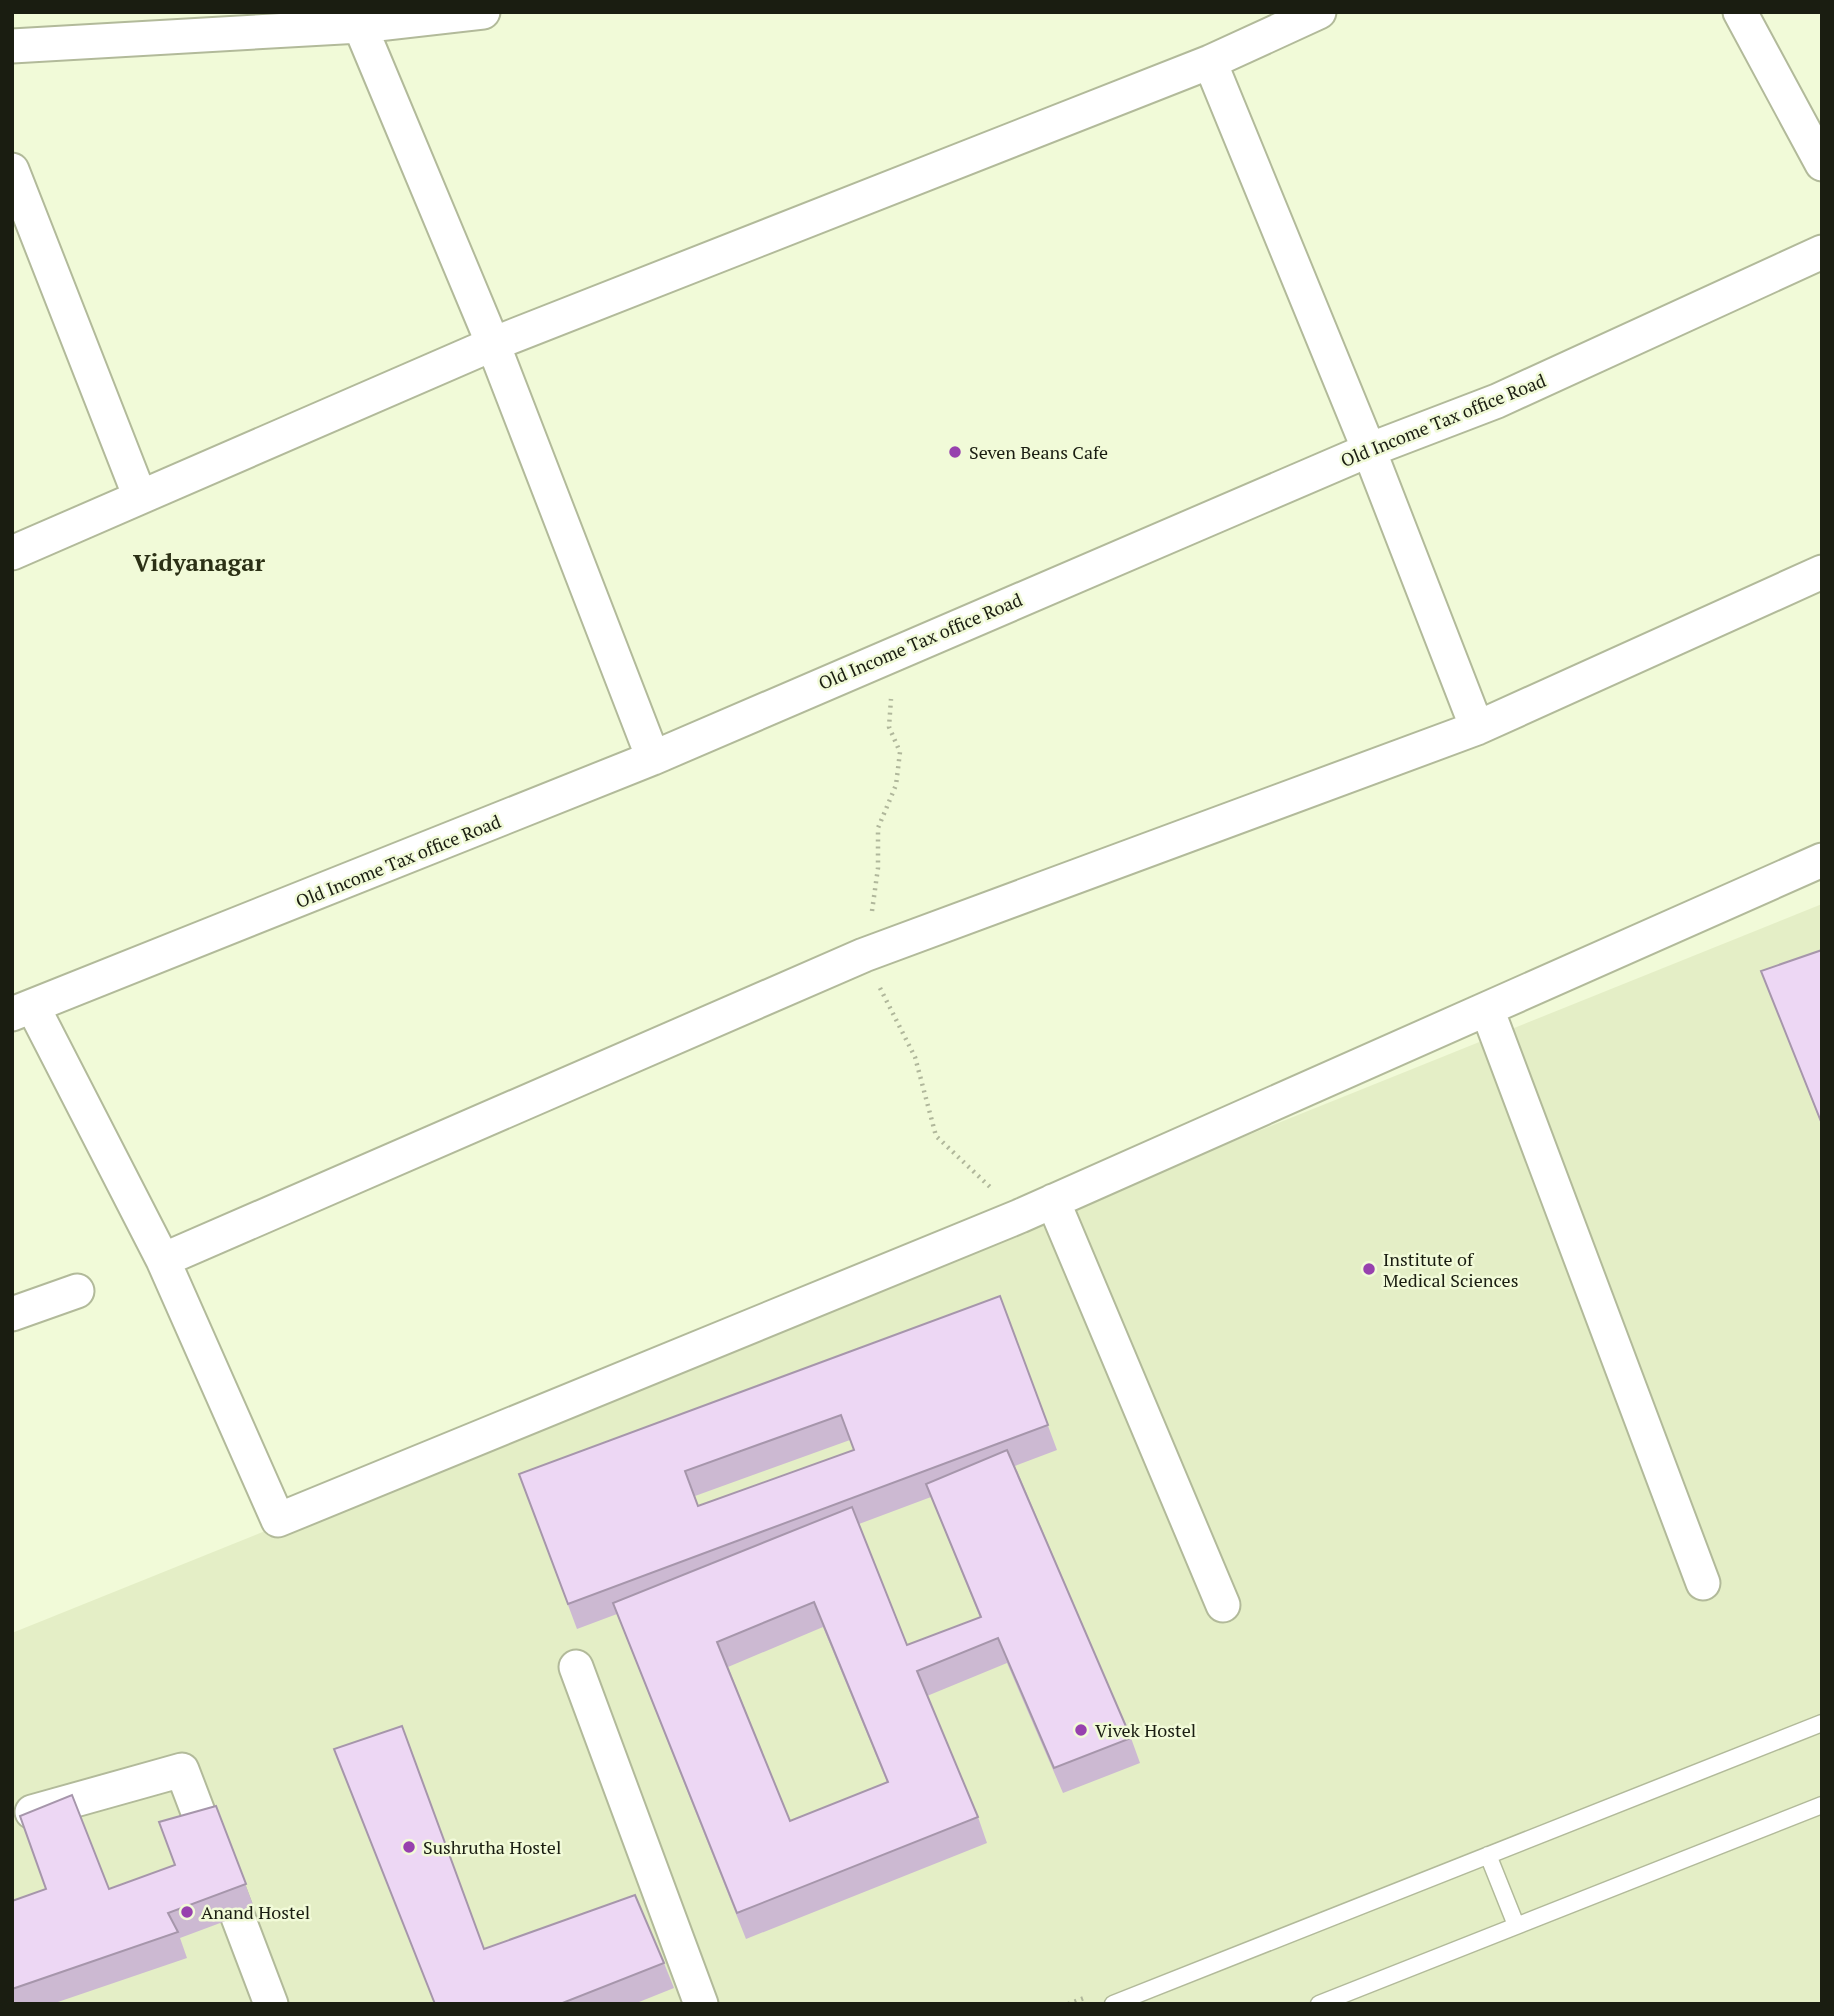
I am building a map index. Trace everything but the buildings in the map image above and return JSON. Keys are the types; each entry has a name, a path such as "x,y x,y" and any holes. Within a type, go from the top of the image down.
{"street":[{"path":"12,46 360,26 483,12"},
{"path":"12,553 493,344 1210,62 1318,12"},
{"path":"1740,12 1822,164"},
{"path":"360,26 493,344 653,758"},
{"path":"1210,62 1368,450 1477,728"},
{"path":"12,170 140,497"},
{"name":"Old Income Tax office Road","path":"22,1010 653,758 1368,450 1497,401 1822,252"},
{"path":"163,1260 863,955 1477,728 1822,572"},
{"path":"22,1010 163,1260 278,1520 1053,1202 1822,860"},
{"path":"1487,1009 1703,1583"},
{"path":"1053,1202 1223,1605"},
{"path":"12,1314 77,1291"},
{"path":"576,1667 701,2004"},
{"path":"32,1812 181,1770 271,2004"}],"lane":[{"path":"1113,2004 1822,1723"},
{"path":"1319,2004 1822,1805"},
{"path":"1488,1854 1516,1925"}],"shaded area":[{"name":"Institute of Medical Sciences","path":"1822,904 1822,2004 12,2004 12,1633"}],"place":[{"name":"Seven Beans Cafe","path":"955,452"},
{"name":"Institute of Medical Sciences","path":"1369,1269"},
{"name":"Vivek Hostel","path":"1081,1730"},
{"name":"Sushrutha Hostel","path":"409,1847"},
{"name":"Anand Hostel","path":"187,1912"}],"district":[{"name":"Vidyanagar","path":"199,562"}]}
